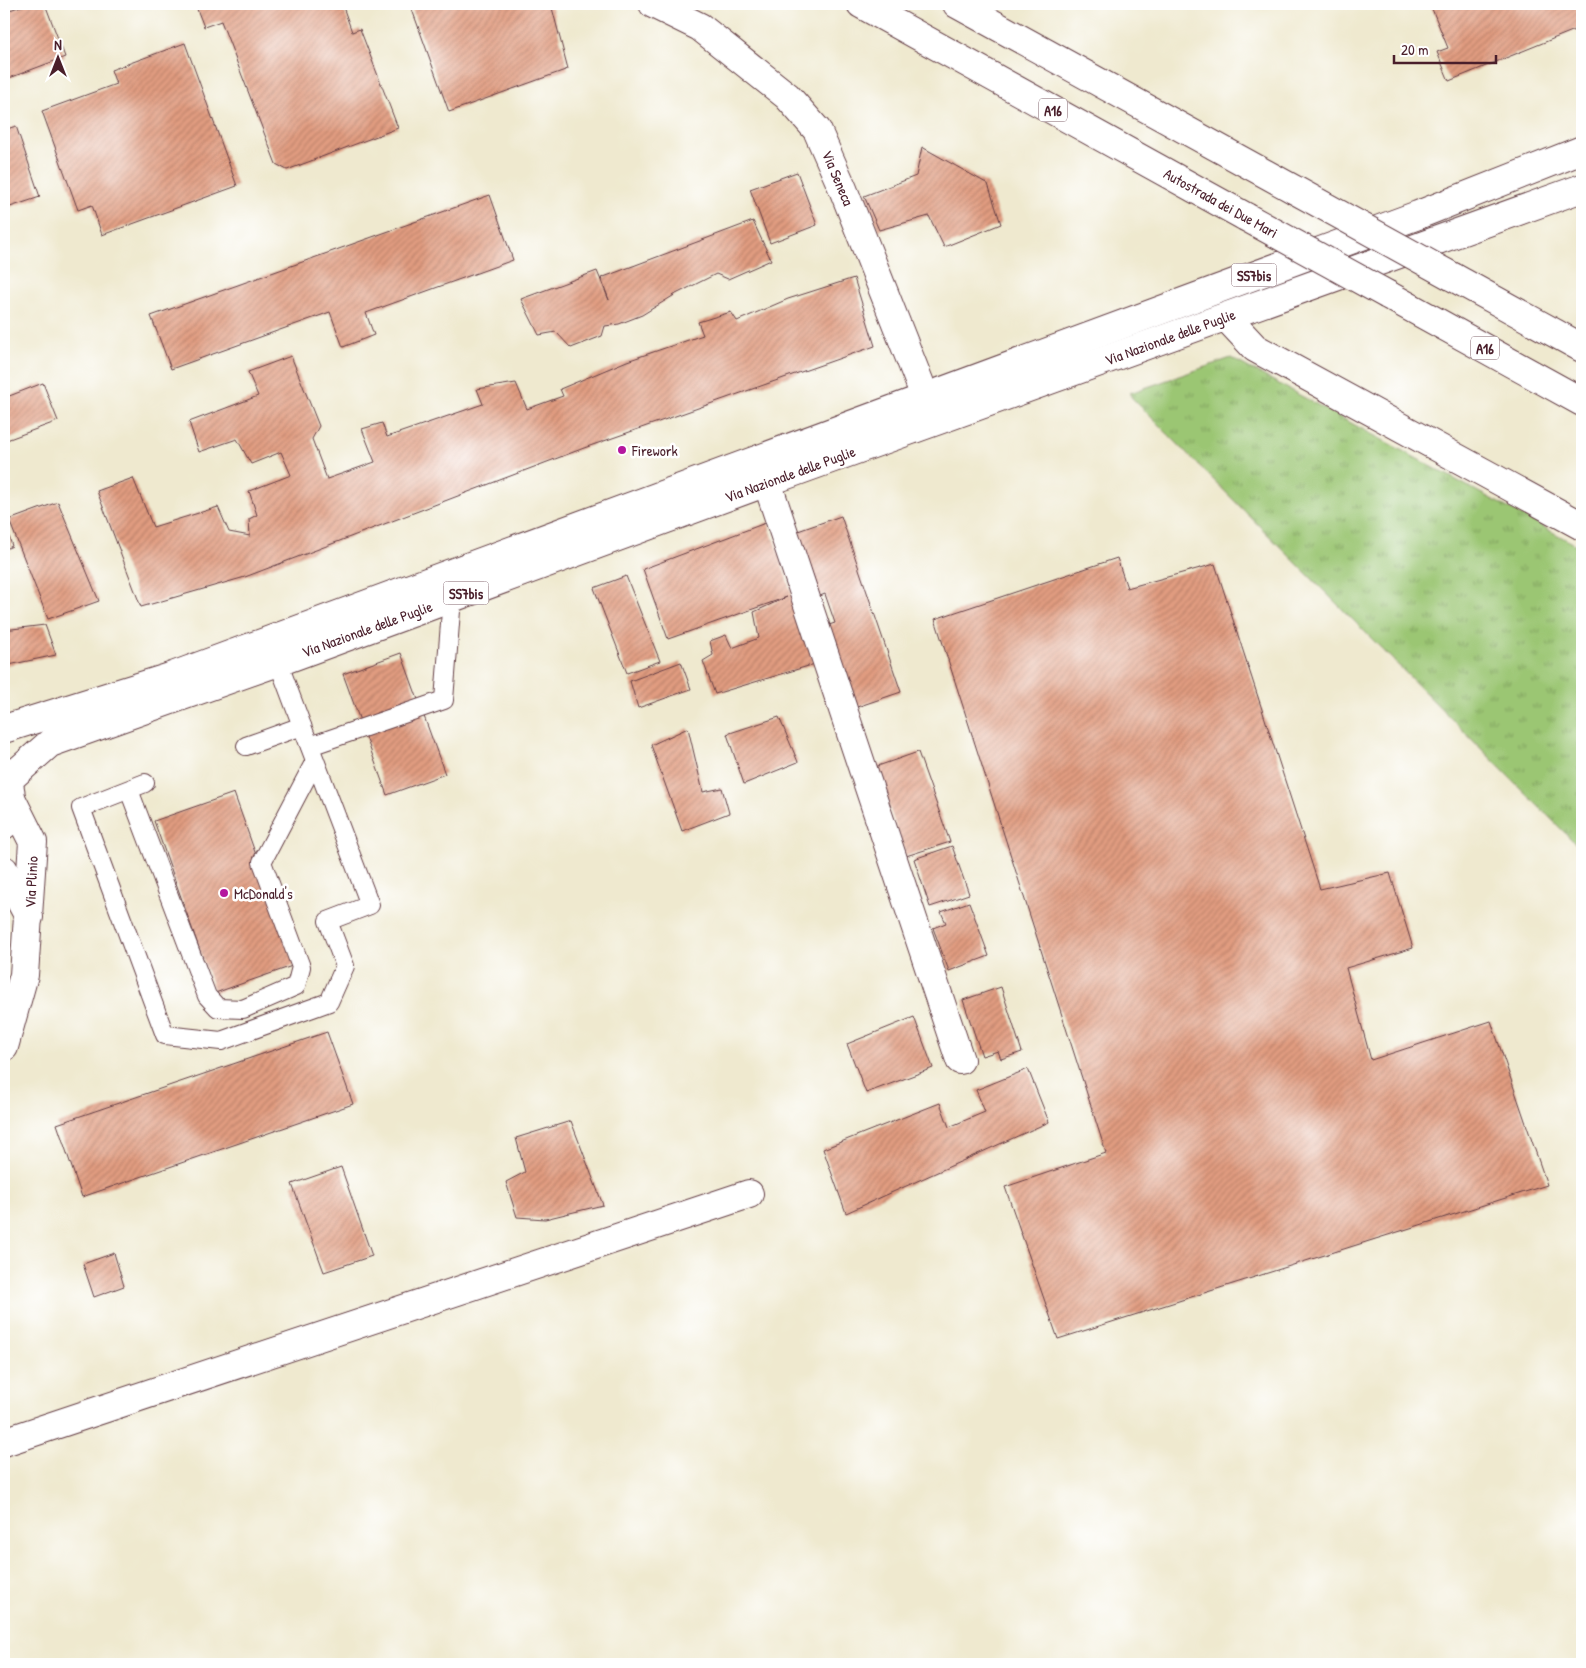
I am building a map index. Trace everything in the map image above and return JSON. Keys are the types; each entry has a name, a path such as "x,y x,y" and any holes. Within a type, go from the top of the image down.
{"main road":[{"name":"Via Seneca","path":"653,4 700,27 787,96 817,130 843,189 930,409"},
{"name":"Autostrada dei Due Mari","path":"861,4 1582,402"},
{"path":"957,4 1582,348"},
{"name":"Via Nazionale delle Puglie","path":"8,783 50,743 278,662 767,482 930,409 1582,150"},
{"name":"Via Nazionale delle Puglie","path":"4,729 170,677 930,409 1226,317 1582,188"},
{"path":"1226,317 1255,348 1582,526"},
{"path":"767,482 960,1060"},
{"path":"4,825 9,816 8,783"},
{"name":"Via Plinio","path":"8,783 33,842 29,917"},
{"name":"Via Plinio","path":"4,870 29,917"},
{"path":"4,1047 24,975 29,917"},
{"path":"4,1442 749,1194"}],"lane":[{"path":"278,662 312,754 370,905 328,921 345,966 328,1002 221,1041 165,1035 81,808 137,786 207,996 218,1008 243,1009 296,986 302,967 262,862 312,754 444,700 452,598"},
{"path":"246,746 302,726"}],"green space":[{"path":"1231,358 1582,548 1582,850 1132,398 1130,393"}],"building":[{"path":"27,4 45,4 65,57 4,80 4,12"},
{"path":"195,4 342,4 352,32 360,29 398,128 287,170 276,164 221,21 204,27"},
{"path":"410,4 551,4 568,69 449,112"},
{"path":"1430,4 1576,4 1582,19 1582,27 1449,81 1437,52 1448,48"},
{"path":"185,43 237,186 102,235 92,205 78,210 42,111 116,84 111,70"},
{"path":"16,126 40,197 4,209 4,130"},
{"path":"922,147 988,184 1001,224 944,247 929,216 879,230 864,196 916,176"},
{"path":"797,172 817,225 770,243 750,189"},
{"path":"490,195 513,260 366,313 374,335 343,347 330,312 171,369 151,316"},
{"path":"753,221 771,260 728,279 716,274 676,294 642,315 619,324 605,326 602,336 571,348 556,332 539,335 521,299 597,271 609,300 601,278"},
{"path":"854,278 875,346 584,448 245,577 141,607 97,491 133,478 153,527 218,507 229,532 250,536 249,519 257,515 249,491 291,475 281,452 251,464 237,439 199,452 189,422 258,396 248,372 291,356 319,426 312,439 327,479 375,462 362,429 382,423 387,437 483,404 477,389 516,383 527,409 563,396 560,389 627,361 703,335 698,322 731,312 737,321 788,299"},
{"path":"43,383 58,421 4,441 4,398"},
{"path":"58,502 99,601 48,619 9,520"},
{"path":"841,516 901,692 857,707 829,625 835,623 825,594 820,596 798,531"},
{"path":"4,521 12,546 4,550"},
{"path":"768,522 815,664 715,694 703,661 713,655 710,641 726,635 732,648 759,638 754,612 787,597 668,639 643,569"},
{"path":"1117,558 1127,588 1215,564 1320,889 1390,873 1413,948 1346,968 1371,1060 1491,1021 1547,1185 1058,1339 1005,1187 1106,1153 935,619"},
{"path":"626,576 660,661 627,673 594,588"},
{"path":"45,625 56,655 4,666 4,630"},
{"path":"401,653 445,774 387,795 343,674"},
{"path":"681,662 691,689 638,708 630,681"},
{"path":"779,717 798,762 744,784 727,734"},
{"path":"688,728 703,792 722,788 729,813 682,831 651,745"},
{"path":"918,752 950,842 906,856 875,767"},
{"name":"McDonald's","path":"234,793 295,965 215,993 154,821"},
{"path":"952,846 969,894 930,907 914,859"},
{"path":"969,902 989,956 949,971 933,928 946,923 941,912"},
{"path":"1001,987 1022,1052 1001,1059 998,1051 982,1056 963,1000"},
{"path":"914,1017 933,1068 866,1093 847,1044"},
{"path":"327,1032 353,1104 82,1197 57,1124"},
{"path":"1028,1069 1049,1122 846,1213 823,1149 940,1103 949,1127 985,1112 976,1090"},
{"path":"571,1121 603,1205 545,1219 517,1217 506,1182 525,1172 516,1138"},
{"path":"341,1167 372,1256 324,1272 292,1184"},
{"path":"114,1253 124,1286 94,1297 83,1264"}],"place":[{"name":"Firework","path":"622,450"},
{"name":"McDonald's","path":"224,893"}]}
